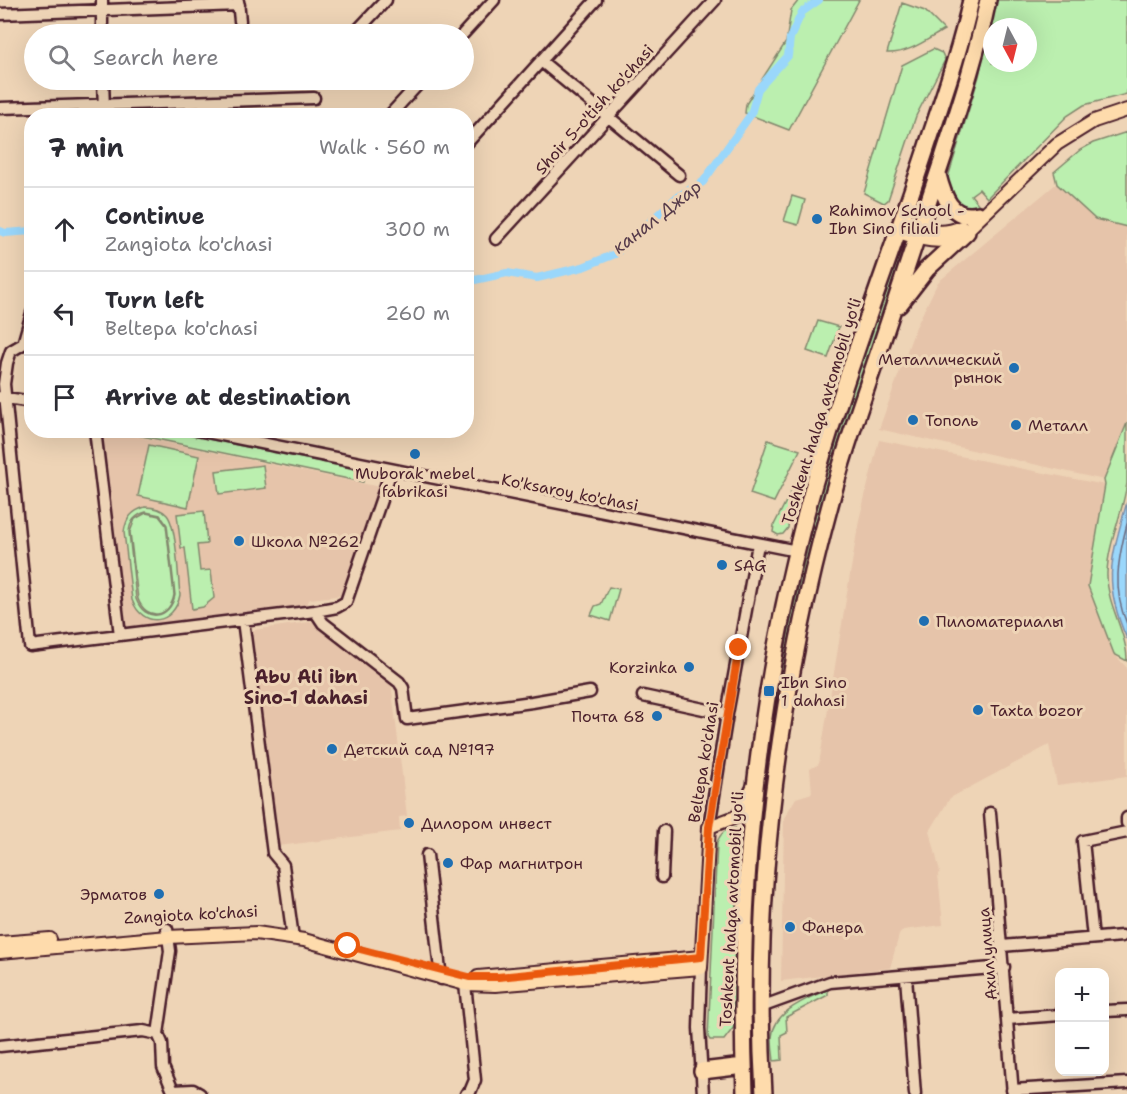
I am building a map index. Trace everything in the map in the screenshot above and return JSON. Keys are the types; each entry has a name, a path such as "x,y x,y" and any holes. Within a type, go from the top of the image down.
{"highway":[{"name":"Toshkent halqa avtomobil yo'li","path":"745,1094 745,932 754,784 771,680 797,551 826,443 952,70 971,0"},
{"name":"Toshkent halqa avtomobil yo'li","path":"764,1094 761,1007 764,915 770,822 787,703 819,549 840,468 970,75 988,0"},
{"path":"952,70 970,75"},
{"path":"938,175 943,193 951,207 963,215 978,214"},
{"path":"891,317 927,269 967,232"},
{"path":"702,1071 744,1066"}],"main road":[{"path":"900,227 944,241 958,237 967,232 1057,144 1094,121 1127,108"},
{"path":"918,233 952,231 964,226 1041,151 1064,132 1089,118 1127,108"},
{"path":"709,827 738,816 754,784"},
{"path":"738,816 750,832"},
{"name":"Beltepa ko'chasi","path":"701,962 709,827"},
{"name":"Zangiota ko'chasi","path":"0,952 235,926 292,934 441,975 465,984 495,985 701,962"},
{"name":"Zangiota ko'chasi","path":"0,943 168,933"},
{"name":"Zangiota ko'chasi","path":"441,975 498,977 701,962"}],"street":[{"path":"363,24 386,0"},
{"path":"472,24 494,0"},
{"path":"474,135 596,0"},
{"name":"Shoir 5-o'tish ko'chasi","path":"496,239 715,0"},
{"path":"0,14 102,5 238,3 240,21"},
{"path":"102,5 102,24"},
{"path":"541,61 679,175"},
{"path":"103,90 104,108"},
{"path":"396,108 413,90"},
{"path":"0,108 104,108 314,98"},
{"path":"24,341 19,349 11,351 2,397 30,646 315,612 337,607 346,602 392,471"},
{"path":"2,397 24,401"},
{"path":"96,438 120,635"},
{"name":"Ko'ksaroy ko'chasi","path":"235,438 797,551"},
{"name":"Beltepa ko'chasi","path":"709,827 758,544"},
{"path":"315,612 323,623 399,682 403,688 407,719 590,692"},
{"path":"243,620 273,854 283,865 292,934"},
{"path":"643,696 727,714"},
{"name":"Ахил улица","path":"990,813 1004,967 1012,1092"},
{"path":"1127,818 1127,823"},
{"path":"662,878 664,831"},
{"path":"1093,938 1083,841 1127,832"},
{"path":"427,855 441,975"},
{"path":"168,933 170,951 158,1034 162,1043 163,1067 173,1092 193,1090 200,1094"},
{"path":"1002,946 1122,936"},
{"name":"Beltepa ko'chasi","path":"701,962 699,1028 703,1094"},
{"path":"761,1007 830,982 1004,967"},
{"path":"906,977 915,1094"},
{"path":"465,984 475,1080 470,1092 466,1094"},
{"path":"1109,1011 1127,1010"},
{"path":"1007,1019 1055,1015"},
{"path":"0,1046 143,1031 158,1034"},
{"path":"1012,1092 1127,1083"}],"shaded area":[{"name":"Металлический рынок","path":"1056,184 1095,219 1127,227 1127,423 1104,480 879,429 915,329 938,282"},
{"name":"Школа №262","path":"103,438 144,438 380,487 345,595 310,599 304,607 135,628 126,626"},
{"name":"Taxta bozor","path":"879,440 1105,485 1088,586 1114,654 1127,668 1127,776 1057,785 1049,745 950,798 930,831 940,872 938,874 943,925 903,930 899,935 890,968 781,981 784,818 796,798 812,793 810,769 819,764 859,520"},
{"name":"Детский сад №197","path":"316,621 391,682 407,816 399,817 400,831 278,846 247,631"}],"green space":[{"path":"799,0 859,0 789,130 745,113 746,104 786,42 791,10"},
{"path":"995,0 1127,0 1127,94 1084,105 1067,116 987,198 979,189 971,195 979,205 971,208 959,206 946,184 983,57 983,72 1037,72 1037,18 991,18"},
{"path":"902,3 925,11 944,30 910,49 887,53"},
{"path":"933,49 942,53 945,60 916,116 888,200 884,203 864,193 902,65"},
{"path":"1127,132 1127,227 1095,219 1057,184 1054,172 1080,150 1093,143"},
{"path":"792,196 805,200 798,225 784,221"},
{"path":"901,240 906,241 818,521 773,747 764,812 759,876 757,1094 752,1094 750,973 754,874 767,742 792,614 822,487"},
{"path":"818,321 839,327 828,358 807,351"},
{"path":"1127,423 1127,483 1110,550 1107,573 1110,596 1124,639 1127,661 1114,654 1088,586 1104,480"},
{"path":"152,438 202,438 365,471 363,482"},
{"path":"768,440 800,450 774,502 750,494"},
{"path":"149,445 199,456 188,507 138,496"},
{"path":"263,465 266,488 219,494 216,471"},
{"path":"803,468 790,502 788,528 783,534 778,535 773,532 774,525"},
{"path":"154,508 165,513 170,521 175,541 180,595 172,613 158,620 143,616 132,600 124,532 130,516 140,509","holes":["146,512 160,515 167,525 175,595 168,609 163,613 151,615 140,607 136,599 129,532 132,522 139,515"]},
{"path":"204,511 207,544 197,545 200,571 211,570 214,598 203,607 192,609 185,548 181,548 177,514"},
{"path":"146,513 159,516 166,525 174,595 168,608 158,614 146,611 138,599 130,532 135,519"},
{"path":"609,587 619,589 610,621 591,615 595,606 601,604"},
{"path":"735,828 740,830 742,835 734,1027 724,1040 710,1040 708,1037 717,842 724,832"},
{"path":"828,989 828,995 786,1017 787,1032 781,1035 782,1060 774,1061 772,1037 779,1020 802,1001"}],"water":[{"path":"1127,502 1127,639 1114,602 1112,570 1113,555"}],"waterway":[{"name":"канал Джар","path":"474,280 507,273 537,278 583,267 615,254 677,197 703,182 751,114 758,89 788,56 790,38 802,12 819,0"},
{"name":"канал Джар","path":"0,231 5,233 24,232"}],"place":[{"name":"Rahimov School - Ibn Sino filiali","path":"817,219"},
{"name":"Металлический рынок","path":"1014,368"},
{"name":"Тополь","path":"913,420"},
{"name":"Металл","path":"1016,425"},
{"name":"Muborak mebel fabrikasi","path":"415,454"},
{"name":"Школа №262","path":"239,541"},
{"name":"SAG","path":"722,565"},
{"name":"Пиломатериалы","path":"924,621"},
{"name":"Korzinka","path":"689,667"},
{"name":"Ibn Sino 1 dahasi","path":"769,691"},
{"name":"Taxta bozor","path":"978,710"},
{"name":"Почта 68","path":"657,716"},
{"name":"Детский сад №197","path":"332,749"},
{"name":"Дилором инвест","path":"409,823"},
{"name":"Фар магнитрон","path":"448,863"},
{"name":"Эрматов","path":"159,894"},
{"name":"Фанера","path":"790,927"}],"district":[{"name":"Abu Ali ibn Sino-1 dahasi","path":"306,687"}],"route":[{"path":"348,946 469,977 498,977 701,957 709,827 739,648"}]}
